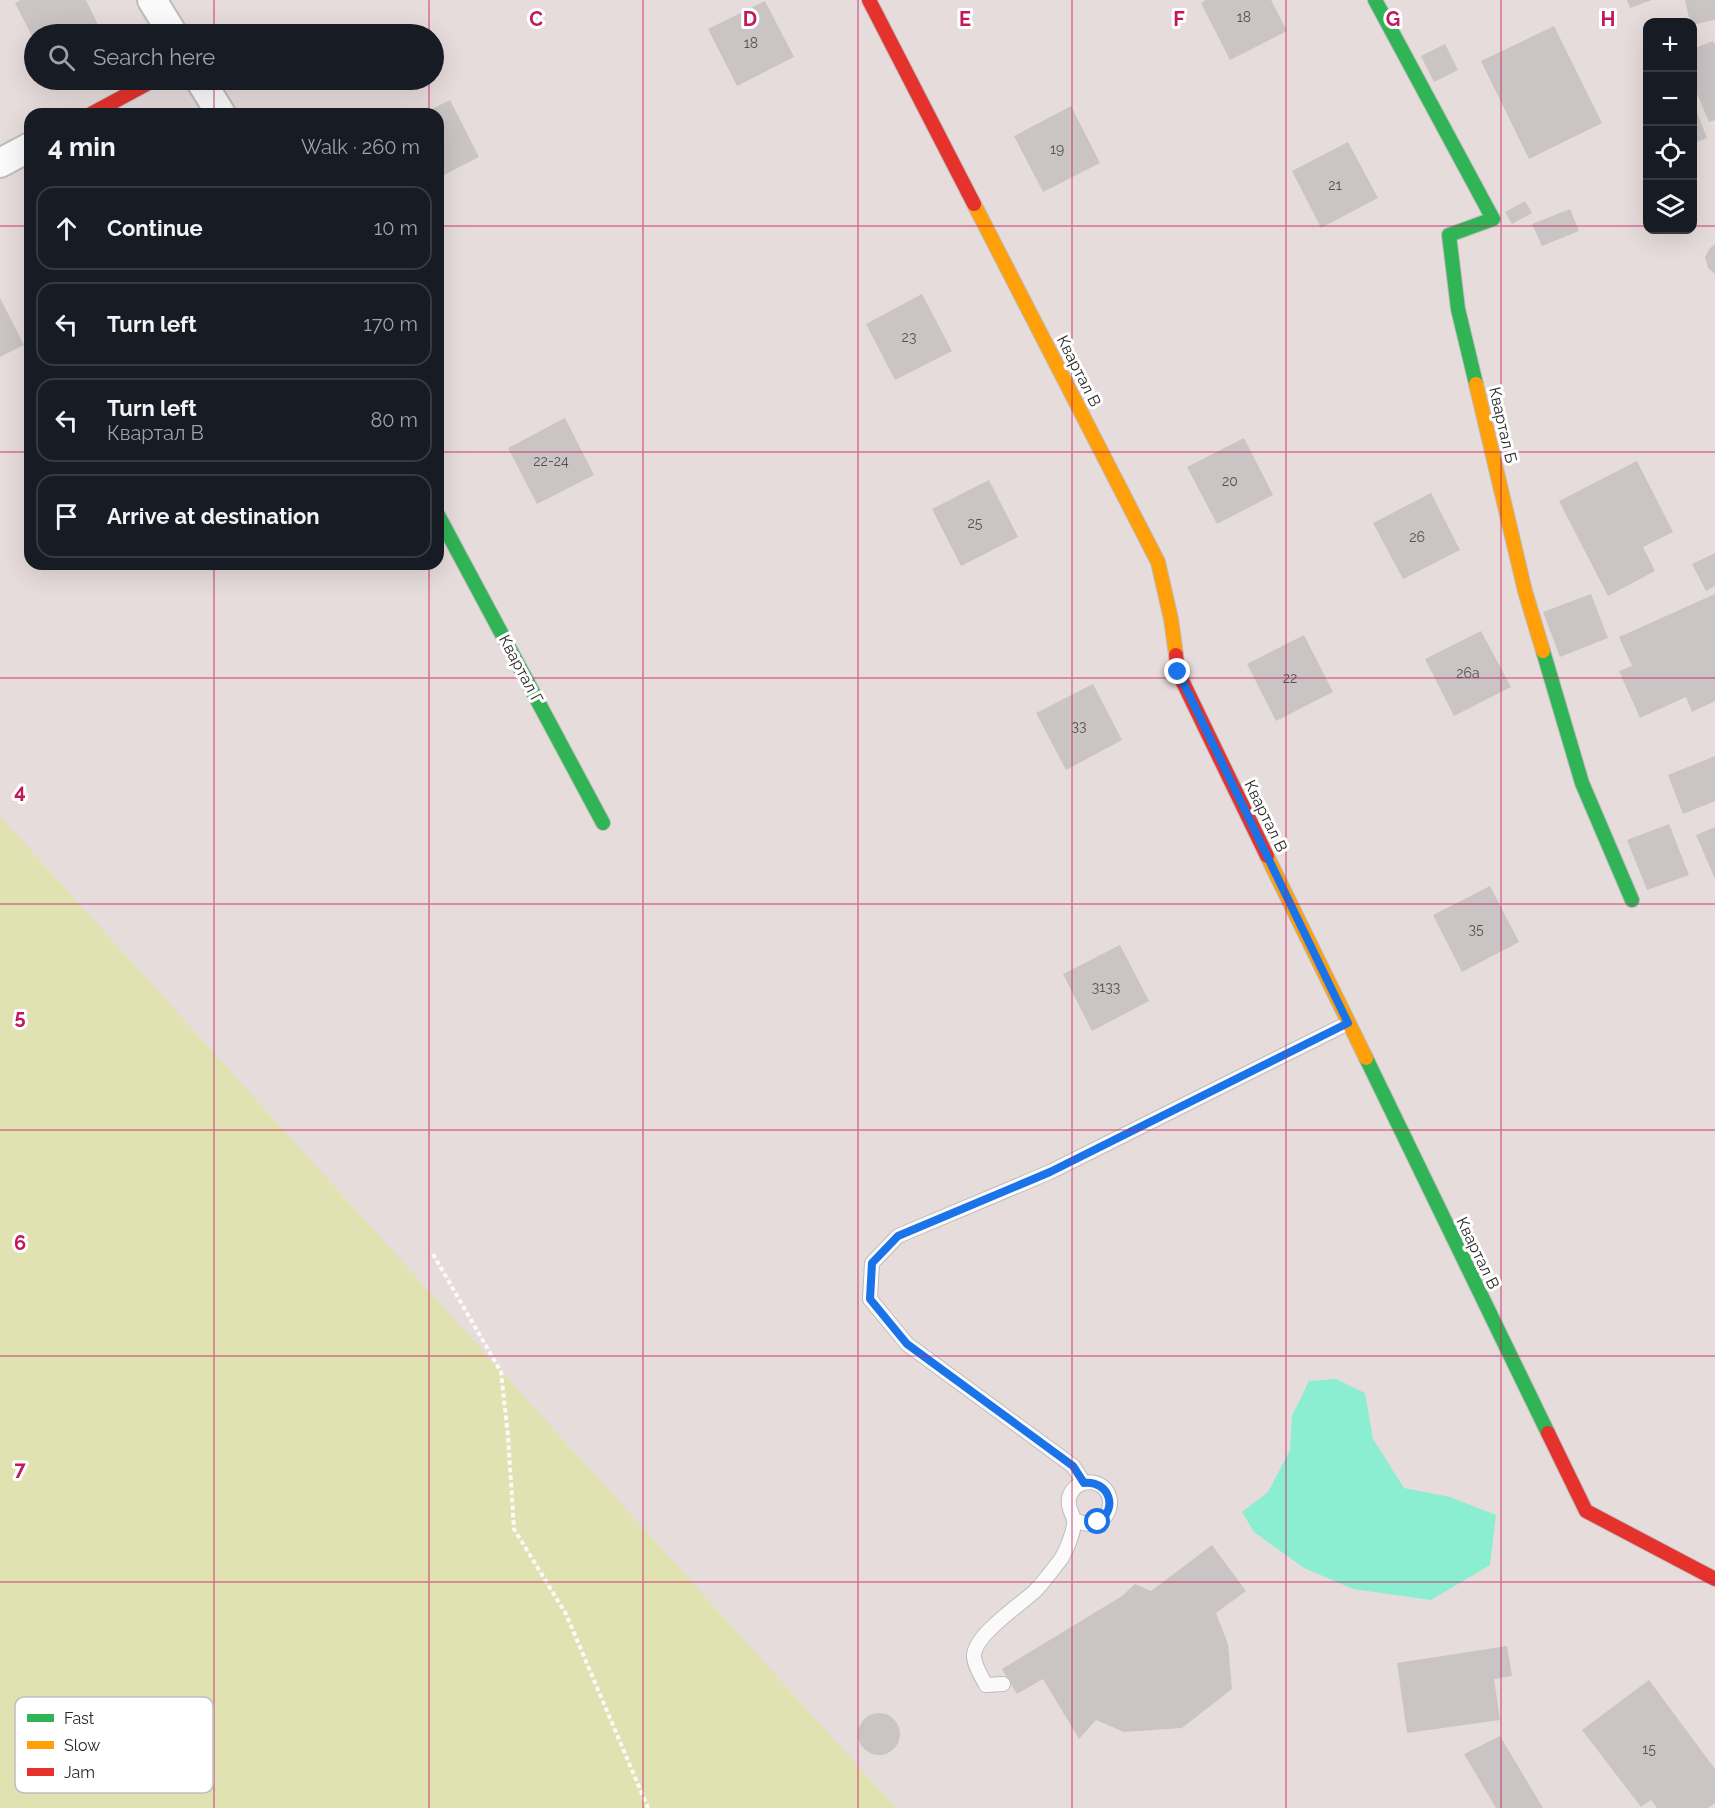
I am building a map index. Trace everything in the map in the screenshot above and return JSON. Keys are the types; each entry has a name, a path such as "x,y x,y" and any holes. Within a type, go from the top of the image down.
{"street":[{"path":"152,0 167,24"},
{"name":"Квартал В","path":"869,0 1158,562 1171,619 1178,672 1586,1511 1715,1579"},
{"name":"Квартал Б","path":"1375,0 1493,219 1449,234 1458,309 1535,625 1582,783 1632,900"},
{"path":"102,108 135,90"},
{"path":"206,90 217,108"},
{"path":"0,164 24,150"},
{"name":"Квартал Г","path":"444,526 603,823"}],"lane":[{"path":"1084,1483 1073,1466 907,1344 870,1299 872,1263 898,1236 1050,1172 1348,1023"},
{"path":"1003,1684 986,1685 975,1663 974,1655 978,1645 986,1633 1036,1590 1062,1557 1070,1541 1074,1520 1068,1503 1078,1485 1091,1482 1103,1488 1110,1500 1110,1507 1103,1519 1098,1522 1084,1523 1074,1520"}],"path":[{"path":"433,1254 501,1372 514,1530 566,1614 648,1808"}],"shaded area":[{"path":"0,816 896,1808 0,1808"},
{"path":"1336,1379 1365,1393 1373,1439 1404,1488 1450,1497 1496,1515 1490,1565 1431,1600 1353,1589 1304,1568 1254,1532 1242,1512 1268,1492 1290,1450 1292,1416 1309,1381"}],"building":[{"path":"21,0 86,0 98,24 26,24 15,3"},
{"path":"1206,0 1271,0 1287,31 1230,60 1201,3"},
{"path":"1627,0 1652,0 1630,8"},
{"path":"1685,0 1715,0 1715,20 1697,24 1697,18 1689,18"},
{"path":"765,1 794,57 737,86 708,29"},
{"path":"1554,26 1602,123 1529,159 1481,61"},
{"path":"1713,41 1715,45 1715,120 1709,122 1697,94 1697,47"},
{"path":"1445,44 1458,70 1434,82 1421,56"},
{"path":"450,100 479,157 444,175 444,108 434,108"},
{"path":"1071,106 1100,163 1043,192 1014,136"},
{"path":"1697,113 1707,138 1697,142"},
{"path":"1348,142 1378,198 1321,228 1292,171"},
{"path":"1525,201 1532,213 1512,224 1505,212"},
{"path":"1570,209 1579,231 1542,246 1532,224"},
{"path":"1715,244 1715,274 1708,268 1705,257"},
{"path":"922,294 952,351 895,380 866,324"},
{"path":"0,298 24,345 0,357"},
{"path":"565,418 594,475 537,504 508,448"},
{"path":"1244,438 1273,495 1217,524 1187,467"},
{"path":"1637,461 1673,532 1643,547 1655,571 1608,596 1559,501"},
{"path":"989,480 1018,537 961,566 932,509"},
{"path":"1431,493 1460,550 1403,579 1373,523"},
{"path":"1715,553 1715,586 1706,591 1692,564"},
{"path":"1591,594 1608,638 1560,657 1543,612"},
{"path":"1715,594 1715,701 1692,712 1686,697 1640,718 1619,671 1632,666 1619,637"},
{"path":"1481,631 1511,687 1454,716 1425,659"},
{"path":"1304,635 1333,692 1276,721 1247,664"},
{"path":"1093,684 1122,740 1066,770 1036,713"},
{"path":"1715,756 1715,801 1683,814 1668,775"},
{"path":"1669,824 1689,875 1647,890 1627,840"},
{"path":"1715,827 1715,879 1696,835"},
{"path":"1490,886 1519,942 1462,972 1433,915"},
{"path":"1120,945 1149,1001 1092,1031 1063,974"},
{"path":"1212,1545 1246,1591 1216,1613 1228,1644 1232,1689 1182,1728 1124,1732 1096,1720 1079,1739 1043,1679 1017,1694 1002,1669 1122,1596 1135,1584 1151,1591"},
{"path":"1507,1646 1512,1676 1494,1679 1500,1720 1407,1733 1397,1663"},
{"path":"1649,1680 1715,1769 1715,1803 1708,1808 1657,1808 1651,1800 1641,1807 1582,1730"},
{"path":"879,1713 887,1714 894,1719 899,1726 899,1742 894,1749 887,1754 879,1755 871,1754 864,1749 859,1742 858,1734 859,1726 864,1719 871,1714"},
{"path":"1500,1736 1543,1808 1496,1808 1464,1754"}],"traffic: fast":[{"path":"1375,0 1493,219 1449,235 1458,309 1476,384"},
{"path":"444,526 603,823"},
{"path":"1543,651 1582,783 1632,900"},
{"path":"1366,1058 1548,1433"}],"traffic: slow":[{"path":"974,204 1158,562 1171,619 1176,655"},
{"path":"1476,384 1525,591 1543,651"},
{"path":"1267,856 1366,1058"}],"traffic: jam":[{"path":"869,0 974,204"},
{"path":"102,108 135,90"},
{"path":"1176,655 1178,672 1267,856"},
{"path":"1548,1433 1586,1511 1715,1579"}],"route":[{"path":"1098,1522 1103,1519 1110,1507 1110,1500 1103,1488 1091,1482 1084,1483 1073,1466 907,1344 870,1299 872,1263 898,1236 1050,1172 1348,1023 1178,672"}]}
